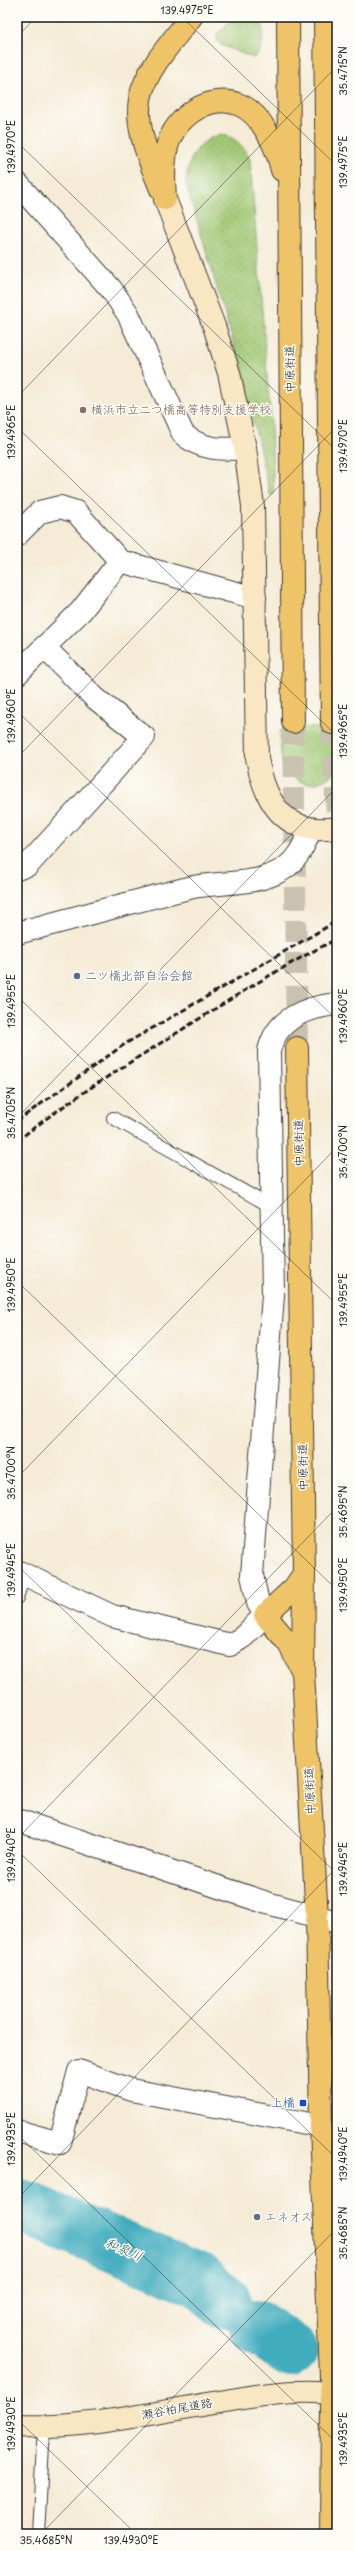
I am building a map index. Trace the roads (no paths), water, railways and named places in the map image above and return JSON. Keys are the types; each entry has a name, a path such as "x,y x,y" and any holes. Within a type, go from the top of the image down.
{"main road":[{"path":"166,199 144,147 138,119 140,94 149,72 191,17"},
{"name":"中原街道","path":"288,17 288,191 293,722"},
{"path":"325,17 332,148 332,723"},
{"path":"166,199 164,172 167,147 177,127 194,109 218,101 241,105 261,122 273,143 288,191"},
{"name":"中原街道","path":"297,1048 304,1574 303,1672 327,1920 321,2126 334,2394 331,2534"},
{"path":"303,1672 289,1644 265,1615 294,1588 304,1574"}],"street":[{"path":"17,183 111,289 128,314 183,434 193,443 204,447 225,450 246,448"},
{"path":"166,199 229,373 246,448 253,506 257,758 261,780 268,798 280,813 288,819 311,829 337,828"},
{"path":"17,535 40,512 60,507 76,512 120,561 255,598"},
{"path":"17,674 81,610 120,561"},
{"path":"17,868 28,865 144,737 95,698 44,647"},
{"path":"17,933 193,888 251,880 275,874 291,863 302,851 311,829"},
{"path":"21,1573 112,1616 230,1645 243,1637 265,1615 258,1603 252,1574 273,1295 269,1051 272,1039 277,1030 302,1012 319,1006 337,1004"},
{"path":"18,1819 327,1920"},
{"path":"17,2131 60,2142 80,2071 131,2090 321,2126"},
{"name":"瀬谷柏尾道路","path":"17,2426 44,2427 97,2424 263,2395 299,2392 334,2394"}],"lane":[{"path":"113,1118 272,1207"},
{"path":"17,1598 21,1573"},
{"path":"38,2534 44,2427"}],"waterway":[{"name":"和泉川","path":"17,2204 199,2280 225,2302"},
{"name":"和泉川","path":"256,2327 291,2350"}],"tunnel":[{"path":"293,722 297,1048"},
{"path":"332,723 337,814"}],"railway":[{"path":"17,1121 125,1044 337,921"},
{"path":"17,1141 74,1099 132,1061 253,985 337,939"}],"place":[{"name":"横浜市立二つ橋高等特別支援学校","path":"83,410"},
{"name":"二ツ橋北部自治会館","path":"77,976"},
{"name":"上橋","path":"303,2103"},
{"name":"エネオス","path":"257,2217"}]}
